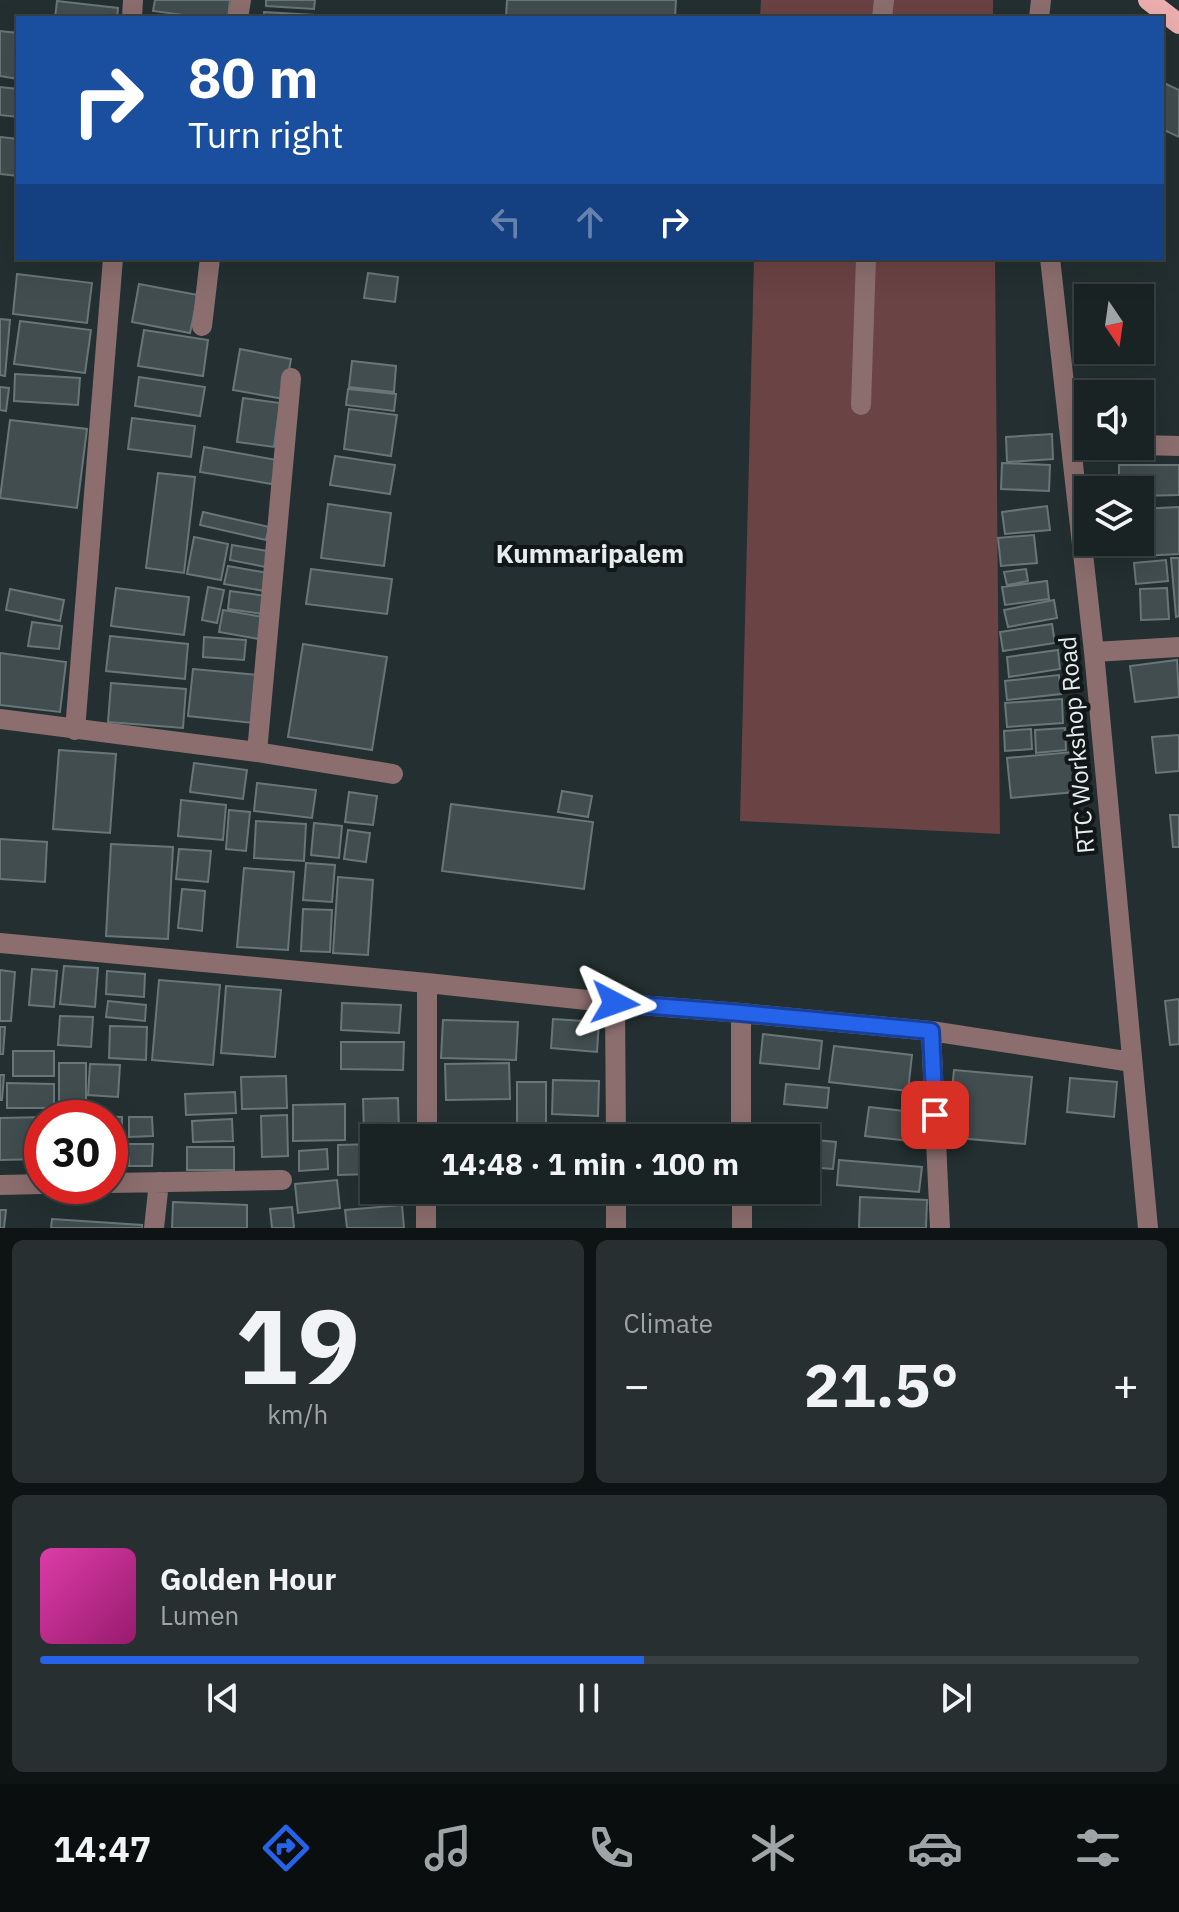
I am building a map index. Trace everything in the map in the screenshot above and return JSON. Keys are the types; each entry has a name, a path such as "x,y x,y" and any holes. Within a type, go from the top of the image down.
{"main road":[{"path":"1148,0 1179,24"}],"street":[{"path":"75,730 113,260"},
{"path":"202,326 210,260"},
{"path":"861,405 866,260"},
{"name":"RTC Workshop Road","path":"1050,260 1074,412"},
{"path":"257,752 291,378"},
{"path":"1154,445 1179,446"},
{"name":"RTC Workshop Road","path":"1080,460 1094,652 1148,1228"},
{"path":"1094,652 1179,647"},
{"path":"0,719 257,752 393,774"},
{"path":"0,943 931,1031 1132,1062"},
{"path":"427,983 427,1124"},
{"path":"615,1003 616,1124"},
{"path":"741,1013 741,1124"},
{"path":"931,1031 940,1228"},
{"path":"128,1183 282,1180"},
{"path":"154,1228 159,1182"},
{"path":"0,1185 24,1184"},
{"path":"426,1204 426,1228"},
{"path":"616,1204 616,1228"},
{"path":"742,1204 742,1228"}],"shaded area":[{"path":"761,0 993,0 993,16 760,16"},
{"path":"754,260 995,260 1000,834 740,821"}],"building":[{"path":"155,0 230,0 228,16 191,16 153,11"},
{"path":"266,0 315,0 314,9 266,6"},
{"path":"507,0 676,0 675,16 506,16"},
{"path":"57,1 118,8 117,16 55,16"},
{"path":"264,12 315,15 315,16 264,16"},
{"path":"0,31 16,33 16,79 0,76"},
{"path":"1164,83 1179,90 1179,137 1164,130"},
{"path":"0,87 16,89 16,117 0,115"},
{"path":"0,137 16,139 16,176 0,174"},
{"path":"368,273 398,277 395,302 364,298"},
{"path":"17,274 92,283 87,323 13,314"},
{"path":"139,284 198,295 190,333 132,322"},
{"path":"0,319 10,320 5,376 0,375"},
{"path":"20,321 91,330 85,373 14,364"},
{"path":"144,330 208,340 203,376 138,366"},
{"path":"240,349 291,359 284,399 233,390"},
{"path":"352,361 396,366 394,392 349,387"},
{"path":"15,374 80,378 78,405 14,401"},
{"path":"139,377 205,387 200,416 135,406"},
{"path":"0,387 9,388 6,411 0,410"},
{"path":"348,389 396,394 394,411 346,405"},
{"path":"243,398 280,403 274,447 237,442"},
{"path":"349,409 397,415 391,456 344,449"},
{"path":"132,418 195,426 191,457 128,449"},
{"path":"10,420 87,429 77,508 0,498"},
{"path":"1052,434 1053,459 1007,462 1006,437"},
{"path":"204,447 277,460 272,484 200,472"},
{"path":"335,456 395,465 390,494 330,485"},
{"path":"1002,463 1050,465 1049,491 1001,489"},
{"path":"1119,465 1179,465 1179,495 1154,496 1154,476 1119,476"},
{"path":"158,473 195,477 184,573 146,568"},
{"path":"328,504 391,513 384,566 321,558"},
{"path":"1047,506 1050,530 1005,534 1002,512"},
{"path":"1179,507 1179,554 1154,555 1154,508"},
{"path":"203,512 269,527 266,540 200,525"},
{"path":"1034,535 1037,563 1001,566 998,538"},
{"path":"194,537 228,544 221,580 187,574"},
{"path":"232,545 268,551 266,567 230,560"},
{"path":"1171,558 1179,558 1179,616 1176,617"},
{"path":"1166,560 1168,581 1136,584 1134,563"},
{"path":"228,566 268,573 265,591 224,584"},
{"path":"311,569 392,579 387,614 306,604"},
{"path":"1026,569 1028,581 1007,585 1004,572"},
{"path":"1047,581 1049,599 1005,605 1002,587"},
{"path":"208,587 224,590 217,623 202,620"},
{"path":"116,588 189,597 184,635 111,626"},
{"path":"1167,588 1169,619 1141,620 1140,589"},
{"path":"10,589 64,600 60,621 6,610"},
{"path":"230,591 266,596 263,614 228,609"},
{"path":"1054,600 1057,618 1008,627 1004,610"},
{"path":"223,610 263,617 259,639 219,632"},
{"path":"32,622 62,626 59,649 28,646"},
{"path":"1052,624 1055,643 1003,651 1000,632"},
{"path":"110,636 188,644 185,679 106,671"},
{"path":"204,637 246,640 244,660 203,657"},
{"path":"303,644 387,657 372,750 288,737"},
{"path":"1058,650 1060,669 1009,677 1007,657"},
{"path":"0,653 66,662 60,712 0,705"},
{"path":"1177,660 1179,697 1135,702 1130,666"},
{"path":"193,669 259,675 253,723 188,716"},
{"path":"1059,675 1061,694 1007,700 1005,681"},
{"path":"111,683 186,689 183,728 108,722"},
{"path":"1062,699 1063,723 1007,727 1005,703"},
{"path":"1065,728 1066,750 1036,753 1035,730"},
{"path":"1031,729 1032,749 1005,751 1004,731"},
{"path":"1179,735 1179,771 1156,773 1152,737"},
{"path":"59,750 116,754 110,833 53,829"},
{"path":"1072,752 1075,792 1011,798 1007,758"},
{"path":"194,763 247,770 243,799 190,792"},
{"path":"257,783 316,790 312,818 254,811"},
{"path":"562,791 592,796 588,817 558,812"},
{"path":"349,792 377,796 373,825 345,822"},
{"path":"181,800 226,805 223,840 178,836"},
{"path":"451,804 593,822 584,889 442,871"},
{"path":"229,810 250,812 246,851 226,849"},
{"path":"1170,815 1179,815 1179,847 1173,847"},
{"path":"256,821 306,824 304,861 254,858"},
{"path":"314,823 342,826 339,858 311,855"},
{"path":"348,830 370,833 366,862 344,859"},
{"path":"0,839 47,842 45,882 0,879"},
{"path":"111,844 173,847 168,939 106,936"},
{"path":"179,849 211,851 208,882 176,879"},
{"path":"306,863 335,865 332,902 303,900"},
{"path":"244,868 294,872 288,950 237,947"},
{"path":"338,877 373,880 368,955 333,953"},
{"path":"182,889 205,891 202,931 178,928"},
{"path":"303,909 332,910 330,952 301,951"},
{"path":"64,966 98,968 95,1007 60,1004"},
{"path":"32,969 57,971 54,1007 29,1005"},
{"path":"0,970 15,972 11,1021 0,1021"},
{"path":"107,971 145,974 144,997 106,994"},
{"path":"159,980 220,985 213,1065 152,1060"},
{"path":"226,986 281,990 275,1057 221,1053"},
{"path":"1179,999 1179,1044 1170,1045 1165,1001"},
{"path":"108,1001 146,1005 145,1021 106,1017"},
{"path":"342,1003 401,1005 399,1033 341,1030"},
{"path":"60,1016 93,1017 91,1047 58,1045"},
{"path":"553,1019 599,1022 597,1052 551,1048"},
{"path":"443,1020 518,1022 516,1060 441,1058"},
{"path":"110,1026 147,1027 146,1060 109,1058"},
{"path":"0,1027 5,1027 3,1054 0,1054"},
{"path":"763,1034 822,1041 819,1069 760,1063"},
{"path":"341,1042 404,1042 403,1070 341,1069"},
{"path":"834,1046 912,1055 908,1091 829,1082"},
{"path":"13,1051 54,1051 54,1076 13,1076"},
{"path":"59,1063 86,1063 86,1100 59,1100"},
{"path":"509,1063 510,1099 446,1100 445,1064"},
{"path":"90,1064 120,1065 118,1097 88,1095"},
{"path":"954,1070 1032,1077 1025,1144 947,1137"},
{"path":"0,1075 4,1075 2,1100 0,1100"},
{"path":"286,1076 287,1108 242,1109 241,1077"},
{"path":"1070,1078 1117,1082 1114,1117 1067,1112"},
{"path":"553,1080 599,1081 598,1116 552,1114"},
{"path":"517,1082 546,1082 546,1123 517,1123"},
{"path":"7,1083 54,1084 54,1100 24,1100 24,1108 7,1108"},
{"path":"786,1084 829,1088 827,1108 784,1104"},
{"path":"235,1092 236,1113 186,1115 185,1094"},
{"path":"398,1098 399,1124 364,1124 363,1099"},
{"path":"345,1104 345,1140 293,1141 293,1105"},
{"path":"869,1107 913,1112 910,1141 865,1136"},
{"path":"287,1115 288,1156 262,1157 261,1116"},
{"path":"24,1117 24,1159 0,1160 0,1118"},
{"path":"129,1117 152,1117 153,1136 129,1137"},
{"path":"232,1119 233,1141 193,1142 192,1121"},
{"path":"820,1140 836,1142 833,1169 820,1168"},
{"path":"129,1144 153,1144 152,1166 129,1166"},
{"path":"360,1144 360,1174 338,1175 338,1145"},
{"path":"187,1147 234,1147 234,1170 187,1170"},
{"path":"327,1149 328,1169 299,1171 299,1151"},
{"path":"839,1160 922,1167 919,1192 837,1185"},
{"path":"337,1180 340,1208 298,1213 295,1184"},
{"path":"860,1197 927,1200 926,1228 859,1228"},
{"path":"173,1202 247,1205 247,1228 172,1228"},
{"path":"402,1205 404,1228 347,1228 345,1210"},
{"path":"292,1207 294,1228 272,1228 270,1209"},
{"path":"0,1210 6,1210 4,1228 0,1228"},
{"path":"52,1219 142,1225 142,1228 51,1228"}],"district":[{"name":"Kummaripalem","path":"590,553"}],"route":[{"path":"615,1003 931,1031 935,1115"}]}
